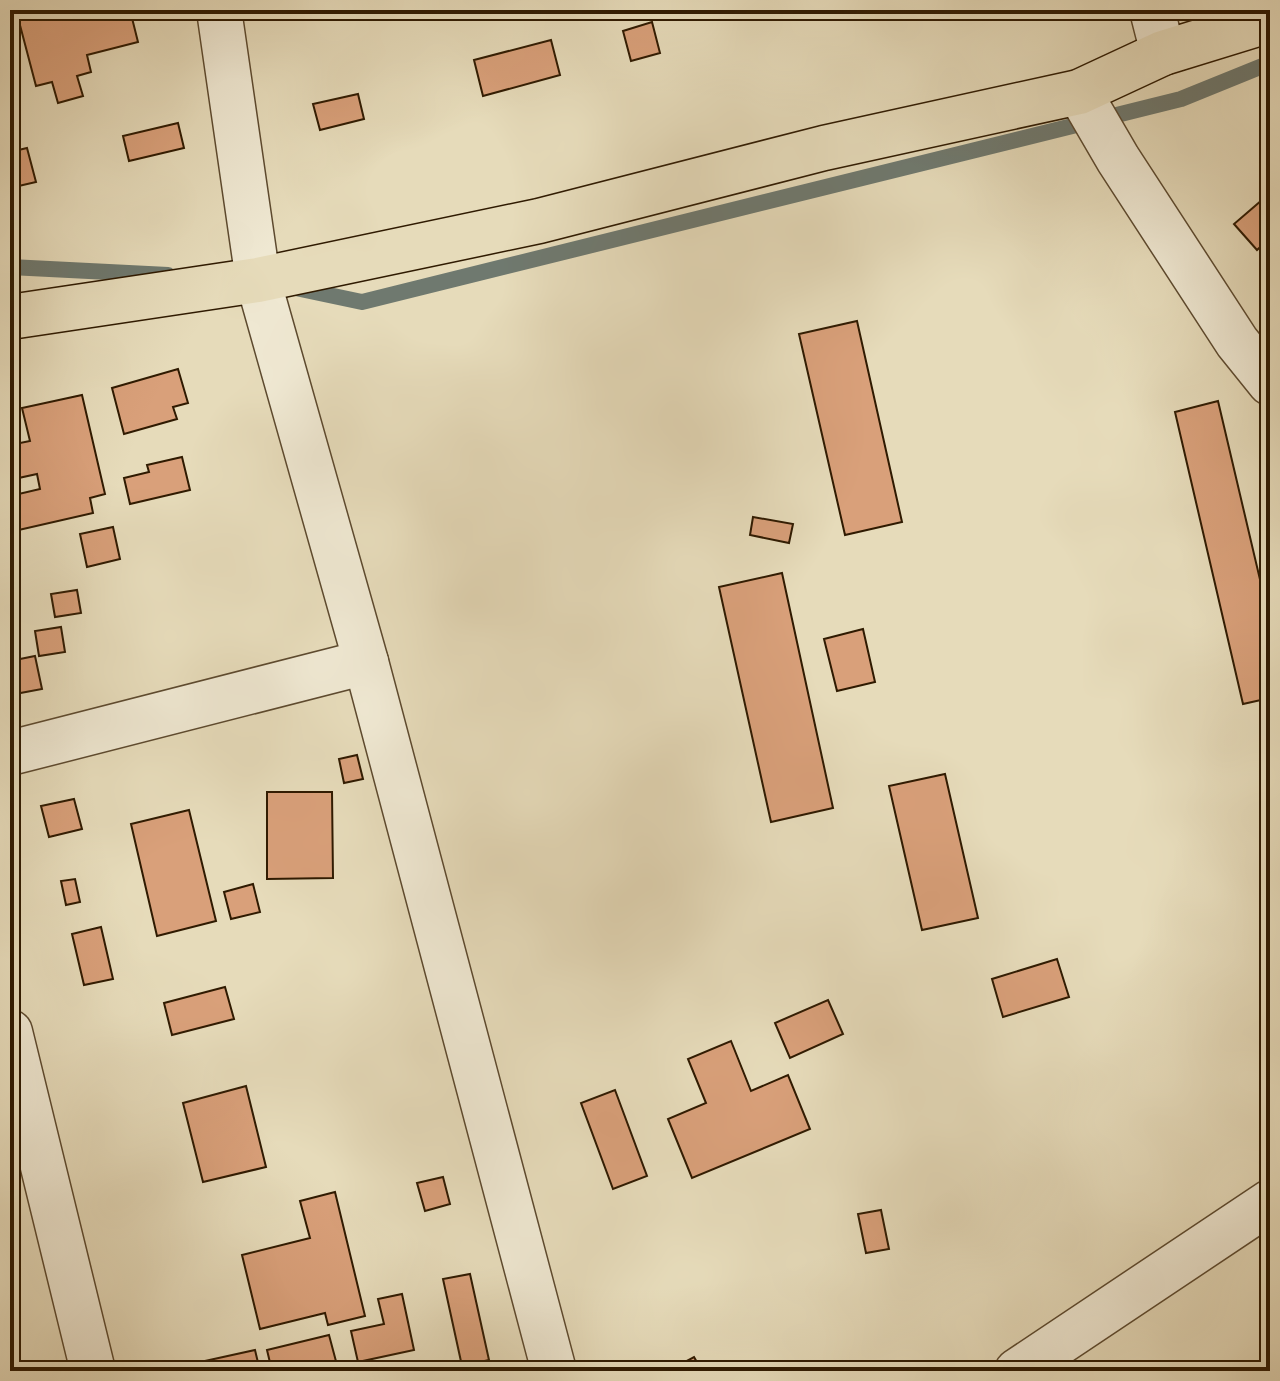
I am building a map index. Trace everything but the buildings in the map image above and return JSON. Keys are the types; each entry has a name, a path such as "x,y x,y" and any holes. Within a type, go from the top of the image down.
{"main road":[{"path":"10,317 258,280 539,221 824,148 1079,92 1163,53 1270,20"}],"street":[{"path":"219,10 258,280 366,662 554,1371"},
{"path":"1152,10 1163,53"},
{"path":"1079,92 1118,159 1229,329 1270,383"},
{"path":"10,753 366,662"},
{"path":"10,1032 93,1371"},
{"path":"1017,1371 1270,1202"}],"waterway":[{"path":"291,287 362,302 1181,99 1270,63"},
{"path":"10,267 168,275"}]}
